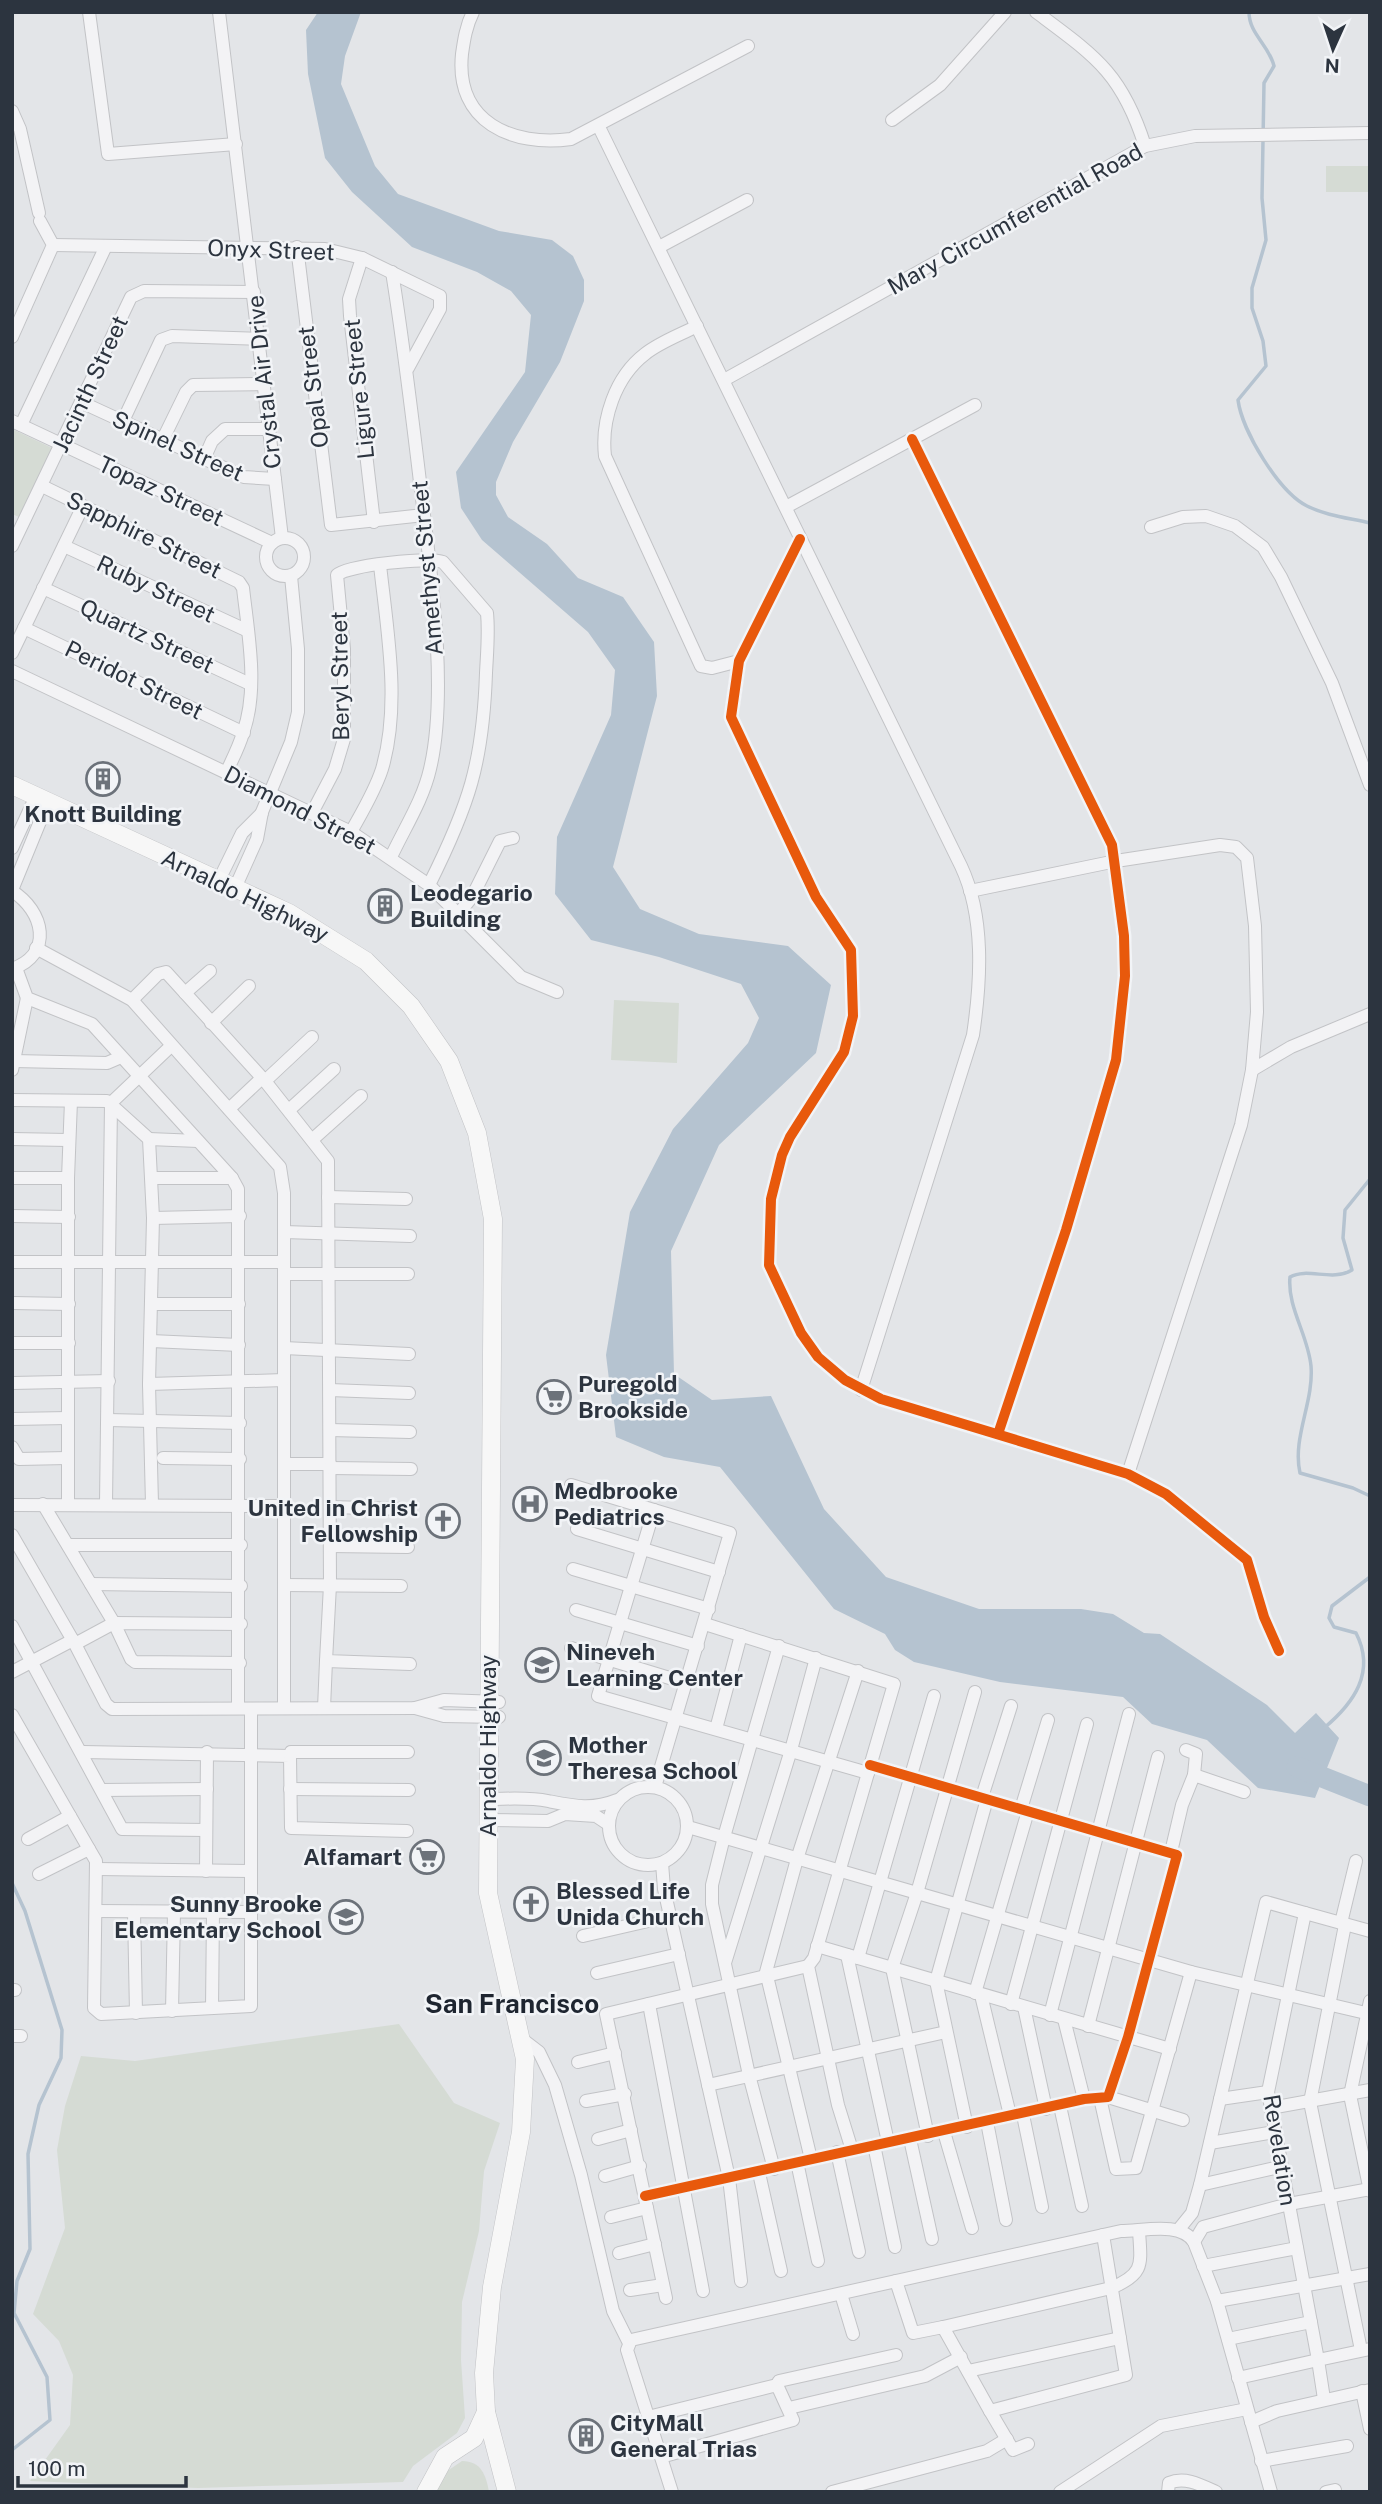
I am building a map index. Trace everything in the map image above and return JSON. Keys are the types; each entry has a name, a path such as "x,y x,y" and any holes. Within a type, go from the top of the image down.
{"main road":[{"name":"Arnaldo Highway","path":"12,785 299,919 366,961 411,1006 450,1063 477,1133 493,1219 493,1820 498,1893 521,2031 525,2086 521,2133 492,2287 484,2373 486,2412 507,2492"},
{"path":"424,2490 445,2457 474,2438 486,2412"},
{"path":"462,2447 484,2452 500,2465"}],"street":[{"path":"89,12 108,154 236,144"},
{"name":"Crystal Air Drive","path":"219,12 270,429 277,541"},
{"path":"473,12 464,35 461,79 472,108 499,130 522,138 555,141 572,139 748,46"},
{"path":"892,120 940,85 1005,12"},
{"path":"1036,12 1090,52 1117,80 1137,118 1145,146"},
{"path":"12,111 20,129 40,217 53,245 12,337"},
{"path":"599,127 961,866 970,891 978,943 973,1035 861,1390"},
{"name":"Mary Circumferential Road","path":"724,380 1145,146 1195,136 1370,133"},
{"path":"659,247 747,200"},
{"name":"Onyx Street","path":"53,245 297,247 339,251 362,258 440,296 442,302 408,368"},
{"path":"17,423 106,246"},
{"name":"Opal Street","path":"297,247 331,526 374,522"},
{"name":"Ligure Street","path":"362,258 349,299 374,522"},
{"name":"Amethyst Street","path":"391,857 427,782 433,758 436,646 430,560 408,368 392,272"},
{"name":"Jacinth Street","path":"12,546 17,522 42,486 128,302 137,292 254,292"},
{"path":"698,326 650,351 625,377 606,422 605,456 701,666 712,668 739,661"},
{"path":"123,421 161,340 172,336 260,339"},
{"path":"163,439 186,392 193,385 265,384"},
{"name":"Spinel Street","path":"83,402 244,477 275,479"},
{"path":"786,507 975,405"},
{"name":"Topaz Street","path":"17,423 277,541"},
{"path":"204,459 218,433 225,429 270,429"},
{"path":"912,439 1093,803 1116,861 1125,976 1116,1060 1066,1230 998,1434"},
{"name":"Sapphire Street","path":"42,486 233,578 243,588 248,631"},
{"path":"12,653 83,506"},
{"path":"374,522 424,515"},
{"path":"1151,527 1183,517 1206,516 1235,526 1262,547 1281,577 1332,683 1370,785"},
{"path":"800,539 739,661 731,706 732,724 816,897 846,938 854,971 853,1016 844,1052 790,1137 776,1175 769,1215 769,1265 809,1345 827,1365 861,1390 881,1399 1128,1474 1173,1499 1247,1560 1268,1631 1279,1651"},
{"path":"277,541 294,541 303,550 303,563 291,576 278,576 268,567 265,554 277,541"},
{"name":"Ruby Street","path":"64,546 248,631"},
{"path":"351,832 382,771 388,742 390,667 380,565 430,560 443,562 487,613 488,624 480,757 465,809 429,885"},
{"name":"Beryl Street","path":"312,813 335,769 344,739 344,649 337,575 346,570 380,565"},
{"path":"227,884 242,833 262,812 291,742 298,712 298,649 291,576"},
{"name":"Quartz Street","path":"43,588 250,684"},
{"name":"Peridot Street","path":"24,628 244,733"},
{"path":"226,773 244,733 250,684 248,631"},
{"name":"Diamond Street","path":"12,671 351,832 429,885 521,977 557,992"},
{"path":"12,848 42,799"},
{"path":"42,799 12,891 35,910 40,936 36,948 14,969 27,998 13,1066 107,1063 121,1057"},
{"path":"459,913 472,897 500,841 513,838"},
{"path":"970,891 1116,861 1220,845 1236,847 1247,858 1256,939 1257,1012 1252,1070 1241,1125 1128,1474"},
{"path":"36,948 132,1000 280,1167 284,1193 284,1708"},
{"path":"185,993 210,971"},
{"path":"132,1000 163,972 263,1080 328,1161 330,1585 324,1708"},
{"path":"211,1023 249,986"},
{"path":"12,1715 89,1849 97,1869 94,2008 101,2014 251,2006 250,1754 240,1663 238,1189 232,1178 92,1024 27,998"},
{"path":"1252,1070 1291,1046 1370,1014"},
{"path":"229,1109 312,1037"},
{"path":"106,1504 111,1103 171,1046"},
{"path":"289,1110 334,1069"},
{"path":"313,1139 361,1096"},
{"path":"12,1100 111,1103 149,1139 153,1178 149,1384 152,1504"},
{"path":"68,1504 68,1140 71,1101"},
{"path":"12,1139 68,1140"},
{"path":"149,1139 198,1141"},
{"path":"12,1178 68,1178"},
{"path":"153,1178 232,1178"},
{"path":"328,1197 406,1199"},
{"path":"12,1216 69,1217"},
{"path":"153,1218 240,1216"},
{"path":"284,1232 410,1236"},
{"path":"12,1262 240,1262 329,1275 408,1274"},
{"path":"12,1303 69,1304"},
{"path":"152,1304 239,1304"},
{"path":"151,1341 239,1345"},
{"path":"12,1343 69,1343"},
{"path":"284,1348 409,1353"},
{"path":"149,1384 284,1380"},
{"path":"12,1382 109,1381"},
{"path":"330,1390 410,1393"},
{"path":"12,1419 68,1418"},
{"path":"108,1420 240,1423"},
{"path":"330,1430 410,1432"},
{"path":"12,1447 19,1460 67,1458"},
{"path":"163,1458 240,1460"},
{"path":"285,1464 411,1469"},
{"path":"571,1485 730,1533 655,1787"},
{"path":"43,1504 135,1662 240,1663"},
{"path":"12,1505 284,1506"},
{"path":"330,1507 403,1509"},
{"path":"654,1510 598,1696 830,1761 909,1777 985,1798 1171,1852 1177,1858 1128,2037 1104,2098 1117,2169 1137,2167 1191,1972"},
{"path":"577,1529 719,1572"},
{"path":"12,1535 74,1642 106,1704 112,1709 415,1708 444,1700 494,1709"},
{"path":"68,1545 241,1545"},
{"path":"330,1546 408,1547"},
{"path":"573,1569 709,1609"},
{"path":"91,1584 241,1586"},
{"path":"284,1585 401,1586"},
{"path":"576,1610 698,1646"},
{"path":"12,1672 114,1623 241,1624"},
{"path":"705,1624 891,1682 894,1688 817,1947 808,1966 852,2150"},
{"path":"12,1626 83,1752 122,1829 206,1830"},
{"path":"716,1729 741,1635"},
{"path":"774,2169 748,2075 712,1904 712,1885 779,1646"},
{"path":"571,1648 686,1683"},
{"path":"725,1966 792,1750 816,1658"},
{"path":"326,1661 410,1664"},
{"path":"811,2159 766,1976 797,1859 858,1671"},
{"path":"928,2136 905,2040 892,1968 917,1893 975,1692"},
{"path":"888,2142 868,2049 853,1956 879,1882 934,1696"},
{"path":"967,2127 936,1980 1011,1706"},
{"path":"1050,2015 1129,1714"},
{"path":"1042,2207 978,1994 1048,1720"},
{"path":"1011,2004 1087,1724"},
{"path":"1171,1852 1182,1805 1194,1775 1196,1754 1186,1750"},
{"path":"83,1752 207,1752 290,1756"},
{"path":"206,1871 207,1752"},
{"path":"407,1830 291,1828 290,1756 291,1752 408,1752"},
{"path":"1088,2026 1158,1757"},
{"path":"1194,1775 1244,1792"},
{"path":"493,1799 547,1801 565,1806 599,1808 618,1800 635,1788 655,1787 675,1797 687,1816 688,1827 683,1845 662,1863 636,1864 625,1858 610,1837 608,1825 618,1800"},
{"path":"103,1790 207,1789"},
{"path":"290,1789 409,1790"},
{"path":"493,1820 548,1821 565,1814 596,1816 608,1825"},
{"path":"28,1839 70,1816"},
{"path":"688,1827 1149,1961 1328,2007 1369,2010 1350,2095 1370,2190 1289,2204 1203,2227 1194,2242"},
{"path":"39,1874 89,1849"},
{"path":"1238,2378 1365,2349 1346,2278 1310,2102 1356,1861"},
{"path":"662,1863 670,1916 729,2178 741,2281"},
{"path":"97,1869 249,1871"},
{"path":"1179,2229 1192,2213 1200,2185 1266,1902 1370,1931"},
{"path":"96,1912 249,1912"},
{"path":"134,1912 136,2013"},
{"path":"172,2011 174,1912"},
{"path":"212,2008 213,1912"},
{"name":"Revelation","path":"1304,1913 1268,2092 1279,2167 1289,2204 1324,2399"},
{"path":"583,1936 670,1916"},
{"path":"817,1947 1170,2049"},
{"path":"597,1973 679,1954"},
{"path":"630,2290 665,2291 606,2014 808,1966"},
{"path":"649,2004 703,2291"},
{"path":"1024,2007 1046,2109"},
{"path":"1064,2019 1084,2099"},
{"path":"521,2031 539,2052 555,2085 581,2175 613,2311 629,2343"},
{"path":"708,2085 946,2032"},
{"path":"578,2062 615,2053"},
{"path":"1270,2108 1370,2091"},
{"path":"1220,2099 1268,2092"},
{"path":"586,2101 625,2094"},
{"path":"611,2217 684,2188 759,2173 838,2152 928,2136 1084,2099 1104,2098 1183,2120"},
{"path":"1060,2106 1082,2206"},
{"path":"987,2122 1006,2220"},
{"path":"598,2138 631,2130"},
{"path":"944,2132 972,2228"},
{"path":"1210,2143 1274,2132"},
{"path":"910,2139 932,2239"},
{"path":"874,2145 895,2247"},
{"path":"838,2152 859,2252"},
{"path":"797,2162 818,2261"},
{"path":"605,2176 640,2166"},
{"path":"1200,2185 1279,2167"},
{"path":"759,2173 781,2271"},
{"path":"672,2492 627,2350 631,2340 1103,2235 1179,2229 1189,2234 1194,2242 1217,2301 1271,2492"},
{"path":"896,2281 913,2333 943,2327 1111,2288 1129,2281 1138,2272 1139,2231"},
{"path":"990,2411 1126,2375 1103,2235"},
{"path":"619,2253 656,2244"},
{"path":"1203,2266 1297,2249"},
{"path":"1217,2301 1370,2274"},
{"path":"841,2294 853,2333"},
{"path":"1228,2339 1311,2322"},
{"path":"943,2327 1013,2449 1028,2444"},
{"path":"968,2371 1120,2338"},
{"path":"648,2417 777,2385 779,2381 896,2355"},
{"path":"789,2408 925,2376 961,2357"},
{"path":"661,2457 793,2420 777,2385"},
{"path":"1060,2492 1161,2426 1249,2416 1366,2390 1370,2429"},
{"path":"832,2492 987,2451 1007,2439"},
{"path":"1261,2461 1347,2446"},
{"path":"1168,2492 1169,2483 1175,2480 1196,2482 1216,2492"}],"shaded area":[{"path":"1326,166 1370,166 1370,192 1326,192"},
{"path":"12,429 52,448 19,517 12,514"},
{"path":"614,1000 679,1003 677,1063 611,1060"},
{"path":"399,2024 454,2103 500,2123 484,2171 479,2231 462,2302 461,2360 465,2418 457,2433 413,2466 403,2482 198,2488 30,2481 70,2425 73,2375 59,2341 33,2314 65,2228 57,2150 65,2106 81,2056 135,2061"},
{"path":"462,2461 478,2466 489,2492 436,2492 443,2474"}],"water":[{"path":"318,12 361,12 345,56 341,84 375,166 398,194 499,231 552,240 573,256 584,280 584,301 560,362 513,442 496,482 496,495 508,517 547,544 578,578 623,597 654,642 657,696 613,867 640,909 699,934 788,946 831,985 816,1053 719,1145 671,1251 674,1374 712,1400 771,1396 824,1509 886,1577 979,1609 1081,1609 1113,1614 1144,1633 1160,1634 1267,1705 1295,1733 1316,1713 1339,1738 1315,1798 1258,1788 1207,1740 1152,1724 1123,1697 1000,1682 914,1662 895,1650 885,1634 834,1609 720,1467 664,1457 616,1437 606,1355 630,1212 673,1129 748,1043 759,1018 741,984 659,957 591,940 555,894 557,837 611,715 615,670 588,632 482,540 461,508 456,472 525,372 531,315 511,291 477,272 412,247 352,192 325,158 308,74 306,30"}],"waterway":[{"path":"1249,12 1252,27 1274,66 1264,83 1262,198 1266,240 1252,288 1252,308 1263,341 1266,366 1238,400 1241,413 1264,459 1296,499 1322,512 1370,523"},
{"path":"1370,1179 1345,1210 1343,1238 1352,1270 1336,1275 1304,1273 1290,1277 1292,1299 1311,1366 1299,1447 1300,1473 1353,1488 1370,1496"},
{"path":"1324,1728 1353,1697 1363,1674 1364,1661 1356,1633 1334,1627 1329,1618 1332,1606 1370,1577"},
{"path":"1297,1767 1370,1796"},
{"path":"12,1883 25,1911 62,2030 61,2058 39,2105 28,2154 30,2249 17,2281 14,2313 47,2377 50,2420 12,2450"}],"cycle path":[{"path":"912,439 1112,845 1124,936 1125,976 1116,1060 1066,1230 998,1434"},
{"path":"800,539 739,661 731,717 816,897 851,950 853,1016 844,1052 790,1137 782,1155 771,1199 769,1265 801,1333 818,1357 845,1380 881,1399 1128,1474 1166,1494 1247,1560 1264,1617 1279,1651"},
{"path":"645,2196 1084,2099 1108,2097 1128,2037 1177,1855 870,1765"}],"place":[{"name":"Knott Building","path":"103,779"},
{"name":"Leodegario Building","path":"385,906"},
{"name":"Puregold Brookside","path":"554,1397"},
{"name":"Medbrooke Pediatrics","path":"530,1504"},
{"name":"United in Christ Fellowship","path":"443,1521"},
{"name":"Nineveh Learning Center","path":"542,1665"},
{"name":"Mother Theresa School","path":"544,1758"},
{"name":"Alfamart","path":"427,1857"},
{"name":"Blessed Life Unida Church","path":"531,1904"},
{"name":"Sunny Brooke Elementary School","path":"346,1917"},
{"name":"CityMall General Trias","path":"586,2436"}],"district":[{"name":"San Francisco","path":"512,2004"}]}
